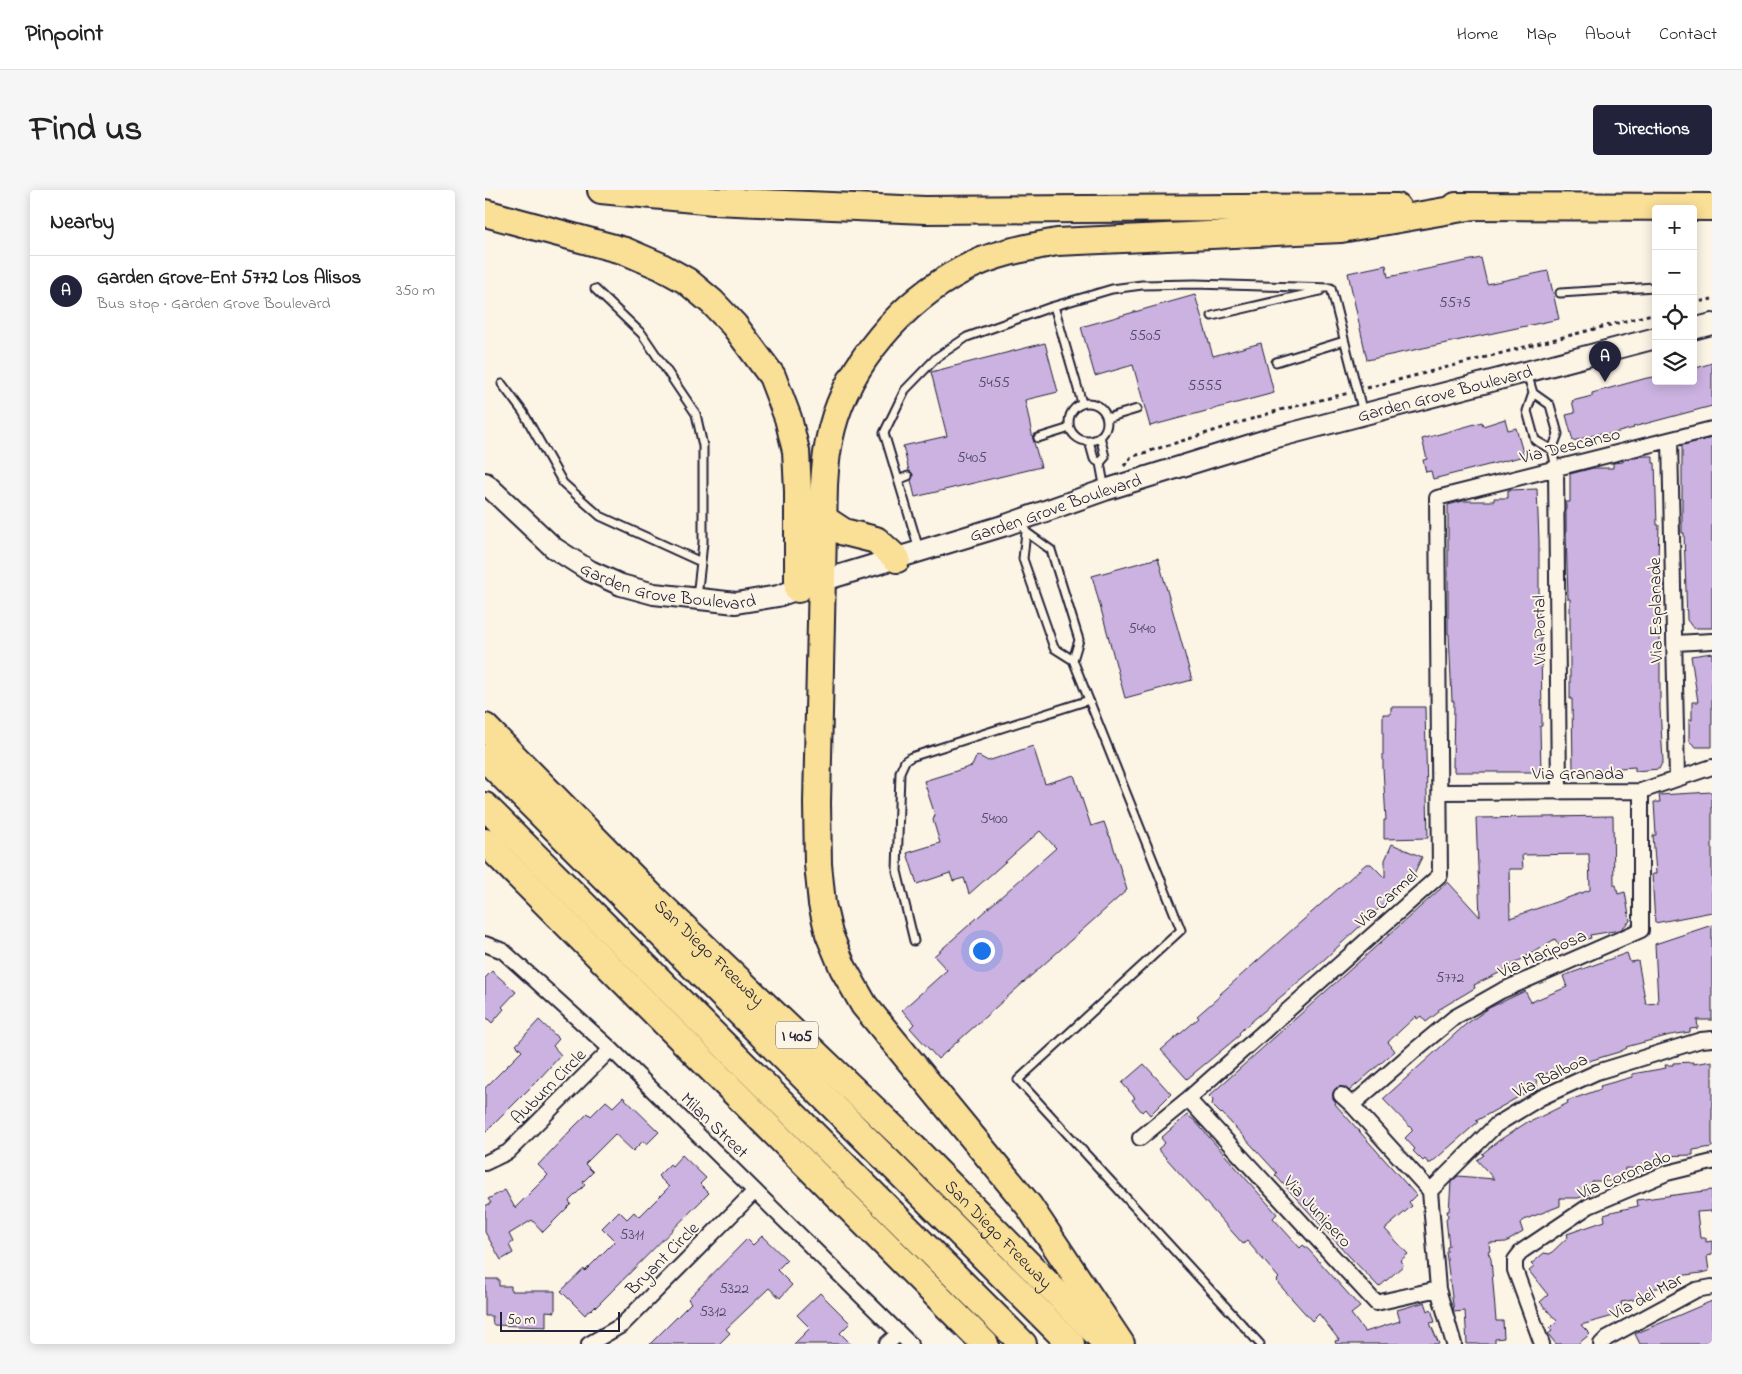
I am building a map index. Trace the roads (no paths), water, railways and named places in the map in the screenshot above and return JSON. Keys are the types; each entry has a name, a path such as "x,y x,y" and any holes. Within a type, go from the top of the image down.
{"highway":[{"path":"601,190 714,201 925,210 1474,206 1712,207"},
{"path":"799,190 836,207"},
{"path":"809,585 824,519 826,454 832,426 846,392 860,365 901,313 933,288 962,270 987,259 1019,249 1057,242 1341,229 1474,206"},
{"path":"485,213 625,251 660,266 687,282 712,302 735,325 772,376 788,418 796,451 798,491 809,585 818,864 822,904 829,934 843,968 864,1005 1029,1206 1121,1344"},
{"path":"824,519 844,532 876,540 908,555"},
{"name":"San Diego Freeway","path":"485,727 652,897 907,1141 1107,1344"},
{"path":"485,758 1071,1344"},
{"path":"485,806 1023,1344"},
{"path":"485,842 985,1344"}],"main road":[{"path":"1697,328 1712,324"},
{"name":"Garden Grove Boulevard","path":"485,483 554,548 590,571 629,588 654,594 736,603 778,596 908,555 1024,526 1105,490 1273,438 1652,339"}],"street":[{"name":"Via Descanso","path":"1437,498 1712,430"},
{"name":"Via Esplanade","path":"1670,440 1677,779"},
{"name":"Via Portal","path":"1556,468 1559,792"},
{"name":"Via Carmel","path":"1141,1138 1188,1099 1440,875 1437,498"},
{"path":"1675,643 1712,641"},
{"name":"Via Granada","path":"1440,792 1641,791 1712,767"},
{"name":"Via Mariposa","path":"1353,1105 1415,1050 1455,1018 1501,992 1641,930 1641,791"},
{"name":"Milan Street","path":"485,944 503,951 611,1049 910,1344"},
{"name":"Via Balboa","path":"1430,1191 1496,1125 1540,1098 1597,1072 1666,1050 1701,1040 1712,1039"},
{"name":"Auburn Circle","path":"485,1163 508,1152 611,1049"},
{"path":"1341,1095 1353,1105 1430,1191 1438,1289 1454,1344"},
{"name":"Via Junipero","path":"1188,1099 1376,1303 1438,1289"},
{"name":"Via Coronado","path":"1542,1344 1515,1270 1515,1260 1522,1251 1589,1206 1667,1173 1712,1162"},
{"name":"Bryant Circle","path":"589,1344 622,1325 755,1191"},
{"name":"Via del Mar","path":"1601,1344 1607,1338 1696,1290 1712,1287"},
{"path":"887,1344 899,1333"}],"lane":[{"path":"908,555 898,480 883,433 905,390 937,357 967,337 1054,306 1112,289 1195,284 1331,288"},
{"path":"1560,293 1652,286"},
{"path":"1212,316 1331,288"},
{"path":"1331,288 1363,414"},
{"path":"595,289 642,334 696,414 703,446 703,542 696,600"},
{"path":"1054,306 1082,404"},
{"path":"1277,362 1344,341"},
{"path":"1527,372 1533,393 1527,411 1535,440 1552,450"},
{"path":"502,384 523,412 563,482 600,516 701,562"},
{"path":"1533,393 1550,404 1557,434 1552,450 1556,468"},
{"path":"1089,402 1101,407 1107,418 1107,425 1100,436 1089,441 1077,437 1070,428 1069,422 1072,410 1082,404 1089,402"},
{"path":"1107,418 1137,408"},
{"path":"1038,438 1070,428"},
{"path":"1100,436 1105,457 1100,463"},
{"path":"1089,441 1094,459 1100,463 1105,490"},
{"path":"898,480 908,476"},
{"path":"1024,526 1051,550 1079,640 1073,660"},
{"path":"1024,526 1023,559 1054,648 1073,660 1181,930 1018,1080 1260,1344"},
{"path":"914,941 897,871 900,772 905,761 911,757 1089,700"}],"place":[{"name":"Garden Grove-Ent 5772 Los Alisos","path":"1605,382"}]}
